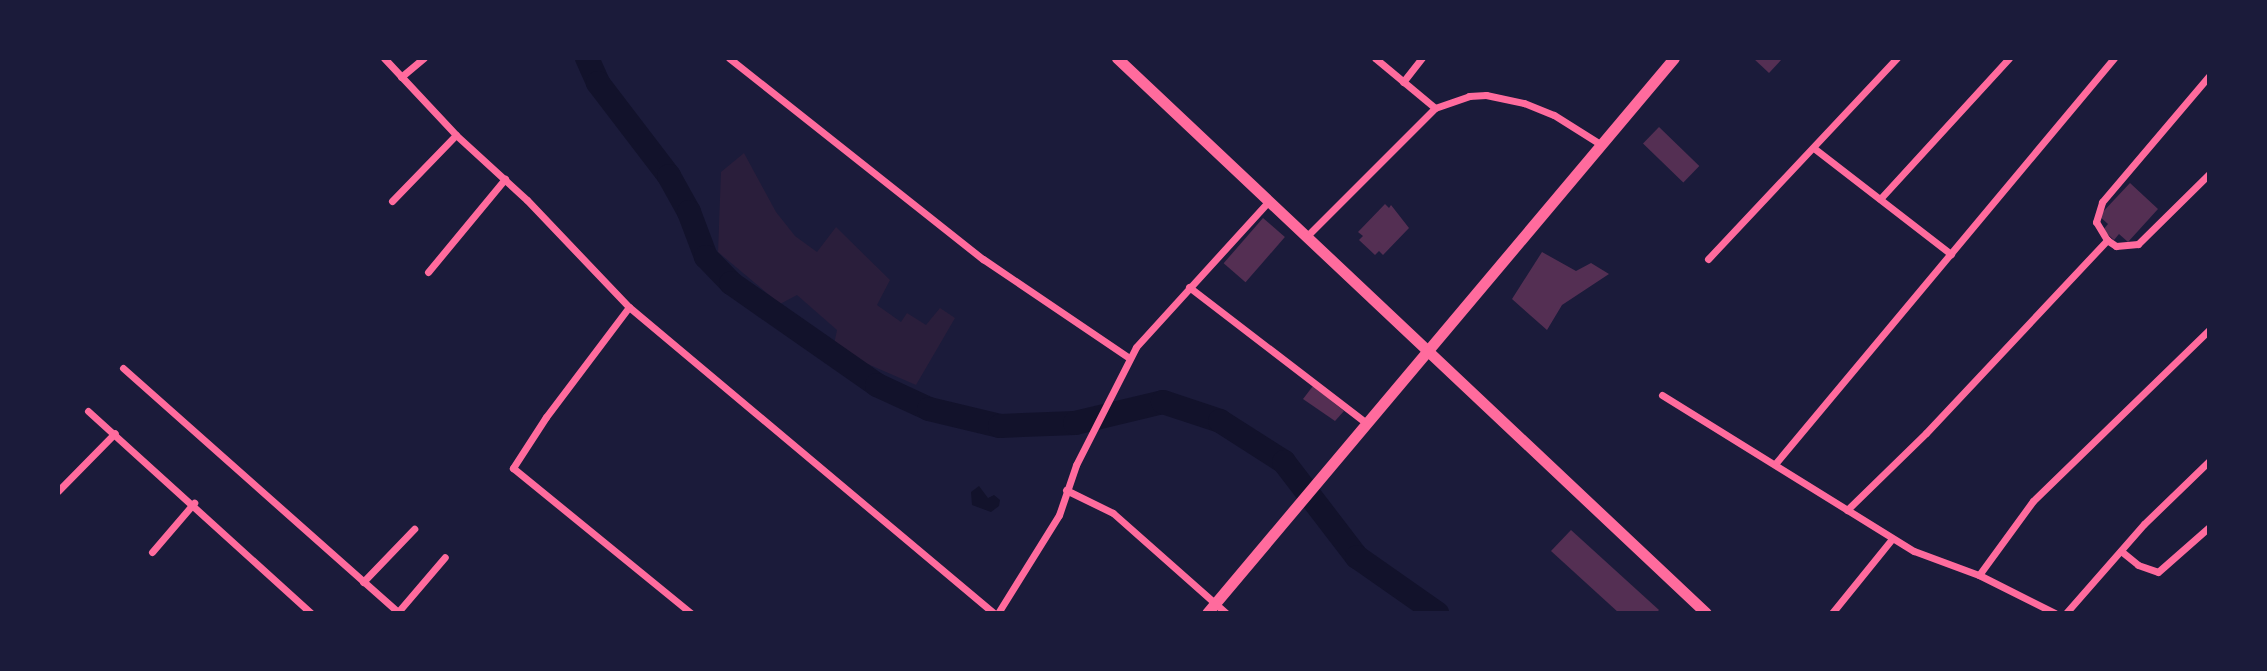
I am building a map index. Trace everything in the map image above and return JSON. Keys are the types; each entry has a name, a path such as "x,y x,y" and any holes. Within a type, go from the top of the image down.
{"main road":[{"path":"1117,58 1307,236 1427,354 1706,613"},
{"path":"1211,608 1674,58"}],"street":[{"path":"384,58 456,135 505,179 629,307 996,613 1059,515 1076,465 1129,358 1189,287 1269,201"},
{"path":"401,77 424,58"},
{"path":"729,58 983,259 1129,358"},
{"path":"1375,58 1435,108"},
{"path":"1403,82 1422,58"},
{"path":"1708,259 1815,149 1897,58"},
{"path":"1880,199 2009,58"},
{"path":"1775,464 2114,58"},
{"path":"2209,76 2102,202 2096,222 2107,240 2116,246 2138,244 2209,174"},
{"path":"1307,236 1435,108 1469,96 1499,98 1554,115 1600,144"},
{"path":"392,201 456,135"},
{"path":"1815,149 1951,254"},
{"path":"428,272 505,179"},
{"path":"1847,510 1926,433 2107,240"},
{"path":"1189,287 1365,422"},
{"path":"629,307 546,417 513,468 691,613"},
{"path":"1979,575 2033,501 2209,330"},
{"path":"123,368 308,529 399,613 445,557"},
{"path":"1662,395 1892,539 1914,551 1979,575 2055,613"},
{"path":"88,411 194,503 311,613"},
{"path":"58,491 115,433"},
{"path":"2066,613 2121,551 2209,461"},
{"path":"1066,490 1113,513 1211,608 1226,613"},
{"path":"152,552 194,503"},
{"path":"2121,551 2138,565 2158,572 2209,527"},
{"path":"363,582 414,529"},
{"path":"1832,613 1892,539"}],"shaded area":[{"path":"744,153 776,212 795,236 817,252 836,227 890,280 877,305 901,322 907,313 926,325 940,308 955,318 916,385 833,349 837,330 797,295 780,304 718,252 721,172"},
{"path":"979,486 988,498 994,495 1000,500 999,506 991,512 972,505 971,492"}],"building":[{"path":"1753,58 1783,58 1769,73"},
{"path":"1659,127 1699,166 1683,182 1643,144"},
{"path":"2130,183 2158,209 2128,242 2119,234 2114,240 2103,230 2108,224 2099,216"},
{"path":"1385,204 1389,208 1391,205 1409,228 1383,255 1379,251 1375,255 1359,240 1363,236 1358,232"},
{"path":"1263,218 1285,237 1246,282 1224,263"},
{"path":"1542,252 1576,271 1591,263 1609,274 1562,305 1547,330 1512,299"},
{"path":"1313,386 1344,411 1335,421 1303,399"},
{"path":"1571,530 1659,610 1656,613 1619,613 1551,551"}],"waterway":[{"path":"587,58 598,83 669,176 689,212 706,257 731,283 877,385 929,409 1000,426 1075,423 1163,402 1220,421 1284,462 1357,557 1437,613"}]}
